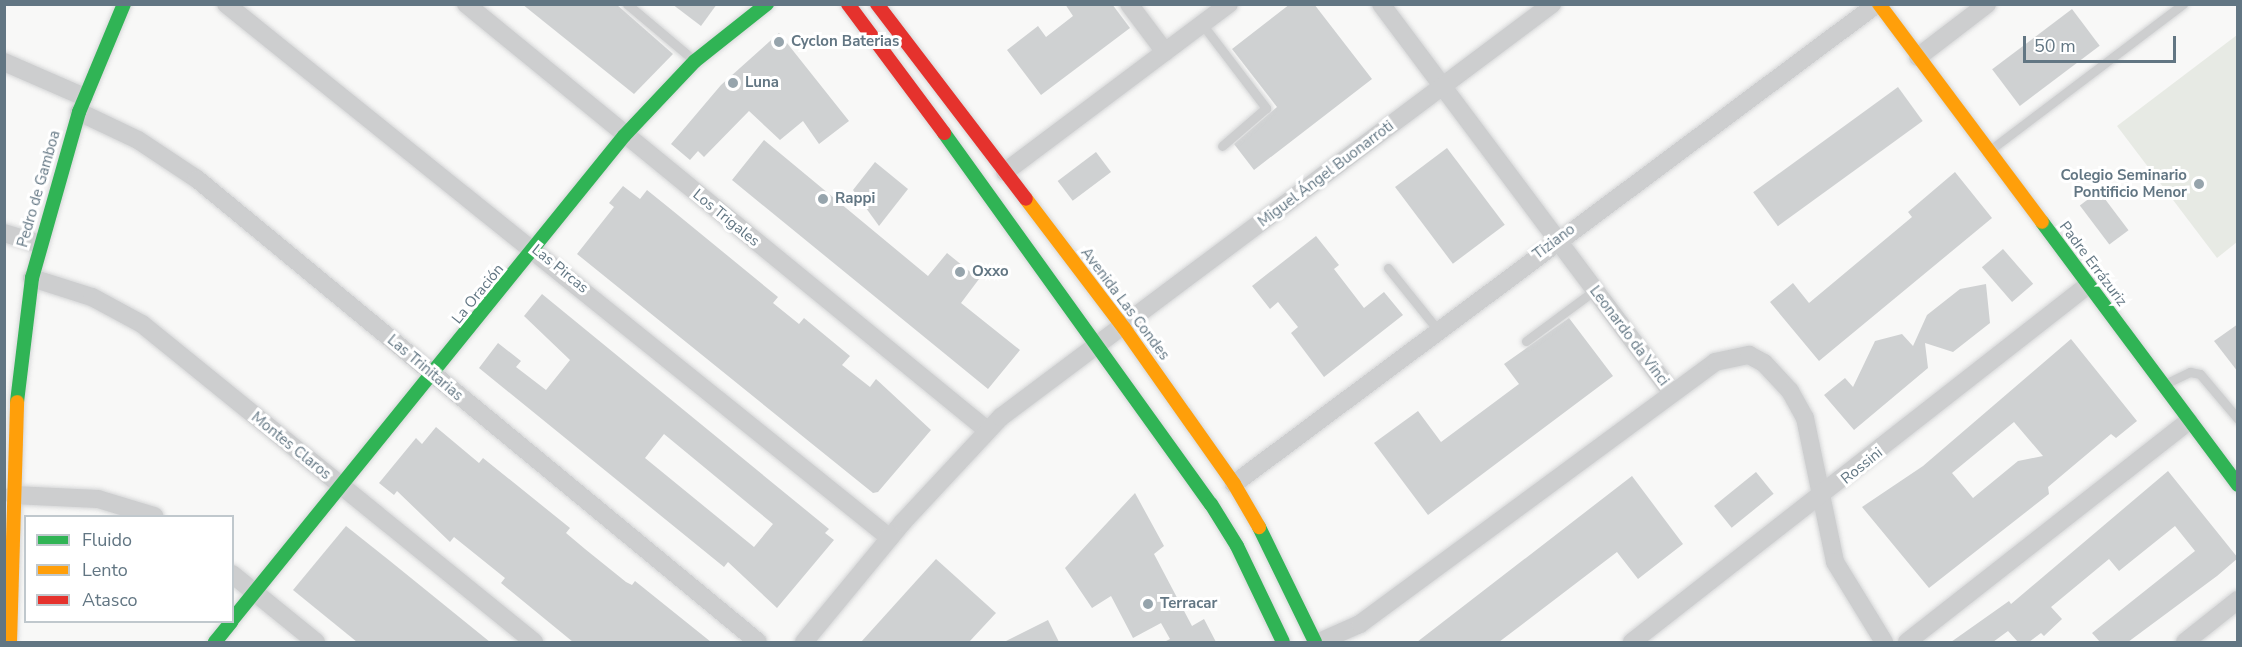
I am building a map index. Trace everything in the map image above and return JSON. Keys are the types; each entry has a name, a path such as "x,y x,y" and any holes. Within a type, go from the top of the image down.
{"main road":[{"name":"Pedro de Gamboa","path":"10,642 8,586 13,495 10,429 32,278 39,243 81,104 124,4"},
{"name":"La Oración","path":"234,618 340,486 434,376 624,136 695,61 767,4"},
{"path":"848,4 1099,344 1223,523 1283,642"},
{"name":"Avenida Las Condes","path":"877,4 1124,328 1234,484 1279,562 1317,642"},
{"name":"Padre Errázuriz","path":"1878,4 2238,485"},
{"name":"La Oración","path":"215,642 230,623"}],"street":[{"name":"Las Pircas","path":"226,4 535,249 890,538"},
{"name":"Los Trigales","path":"466,4 624,136 987,430"},
{"path":"1129,4 1165,52"},
{"path":"1005,172 1229,4"},
{"name":"Leonardo da Vinci","path":"1381,4 1671,392 1714,362 1734,355 1749,355 1764,363 1790,391 1805,418 1839,572 1884,642"},
{"name":"Miguel Ángel Buonarroti","path":"804,642 890,538 987,430 1552,4"},
{"name":"Tiziano","path":"1234,484 1437,329 1878,4"},
{"path":"1918,57 1987,4"},
{"name":"Las Trinitarias","path":"4,62 81,104 197,179 758,642"},
{"path":"4,232 39,243"},
{"name":"Montes Claros","path":"32,278 92,297 142,324 534,642"},
{"name":"Rossini","path":"1632,642 1824,496 2088,285"},
{"path":"1317,642 1360,624 1671,392"},
{"path":"1907,642 2189,421"},
{"path":"13,495 98,499 151,515"},
{"path":"234,575 316,642"},
{"path":"2185,642 2238,600"}],"lane":[{"path":"627,4 695,61"},
{"path":"1989,152 2183,4"},
{"path":"1202,24 1266,108 1222,146"},
{"path":"1388,268 1437,329"},
{"path":"1526,341 1595,290"},
{"path":"2162,385 2190,372 2200,374 2238,419"}],"shaded area":[{"name":"Colegio Seminario Pontificio Menor","path":"2237,35 2237,242 2217,258 2117,126"}],"building":[{"path":"522,4 616,4 673,54 634,94"},
{"path":"672,4 717,4 701,26"},
{"path":"1065,4 1112,4 1130,28 1041,95 1007,50 1038,26 1046,37 1073,16"},
{"path":"1290,4 1314,4 1372,79 1254,170 1234,144 1277,107 1232,49"},
{"path":"2072,9 2100,46 2020,106 1992,69"},
{"path":"779,33 849,121 819,144 803,121 780,140 749,111 704,157 698,151 690,160 671,144 721,85"},
{"path":"1898,87 1923,121 1778,226 1753,192"},
{"path":"764,140 928,276 947,253 979,279 961,303 1020,350 988,389 732,180"},
{"path":"1447,148 1505,225 1453,264 1395,187"},
{"path":"1096,152 1111,172 1073,201 1058,181"},
{"path":"875,162 908,189 879,226 853,190"},
{"path":"1955,172 1992,218 1819,361 1770,302 1793,283 1809,303 1912,217 1908,212"},
{"path":"623,186 640,199 647,190 778,297 773,303 799,324 804,318 850,356 842,365 870,387 876,379 931,430 878,492 873,493 577,254 614,207 609,203"},
{"path":"2099,191 2128,230 2109,245 2080,205"},
{"path":"1316,236 1339,265 1334,269 1364,308 1384,292 1403,315 1324,377 1291,333 1298,327 1278,302 1270,309 1252,286"},
{"path":"2003,249 2033,284 2012,302 1982,267"},
{"path":"1986,284 1990,323 1953,352 1925,343 1928,368 1854,430 1824,395 1845,378 1853,387 1875,341 1902,334 1913,346 1927,315 1960,289"},
{"path":"542,294 829,529 825,533 834,540 777,608 728,562 724,567 479,368 498,343 521,361 516,367 546,390 570,360 524,316","holes":["664,434 773,524 754,547 645,458"]},
{"path":"1569,318 1613,376 1428,515 1374,443 1418,411 1441,442 1519,384 1504,364"},
{"path":"2238,324 2238,372 2214,341"},
{"path":"2071,339 2137,421 2116,438 2111,434 2048,487 2049,494 1929,588 1862,507 1923,466","holes":["2014,422 2043,456 2018,461 1973,498 1952,473"]},
{"path":"436,427 479,463 483,458 570,528 566,533 626,582 632,585 635,581 711,642 573,642 501,583 505,578 454,537 450,542 397,491 394,495 379,483 416,438 422,444"},
{"path":"2168,471 2238,558 2217,576 2128,642 2100,642 2092,633 2195,551 2175,526 2119,571 2109,559 2051,607 2062,619 2044,636 2041,633 2029,642 2018,642 2008,631 1993,642 1951,642 2009,601 2011,604"},
{"path":"1756,472 1774,494 1732,528 1714,506"},
{"path":"1632,476 1683,544 1638,579 1617,552 1499,642 1417,642"},
{"path":"1135,493 1164,546 1154,554 1192,626 1204,619 1216,642 1164,642 1170,639 1161,623 1133,638 1111,596 1092,608 1065,568"},
{"path":"346,526 490,642 357,642 293,590"},
{"path":"936,559 996,613 969,642 861,642"},
{"path":"1048,620 1059,642 1004,642"}],"traffic: fast":[{"path":"17,402 32,278 79,112 124,4"},
{"path":"234,618 624,136 695,61 767,4"},
{"path":"944,133 1211,504 1237,546 1283,642"},
{"path":"2042,222 2238,485"},
{"path":"1259,527 1315,642"},
{"path":"215,642 230,623"}],"traffic: slow":[{"path":"1879,4 2042,222"},
{"path":"1026,199 1124,328 1234,484 1259,527"},
{"path":"10,642 17,402"}],"traffic: jam":[{"path":"848,4 944,133"},
{"path":"877,4 1026,199"}],"place":[{"name":"Cyclon Baterias","path":"779,42"},
{"name":"Luna","path":"733,83"},
{"name":"Colegio Seminario Pontificio Menor","path":"2199,184"},
{"name":"Rappi","path":"823,199"},
{"name":"Oxxo","path":"960,272"},
{"name":"Terracar","path":"1148,604"}]}
